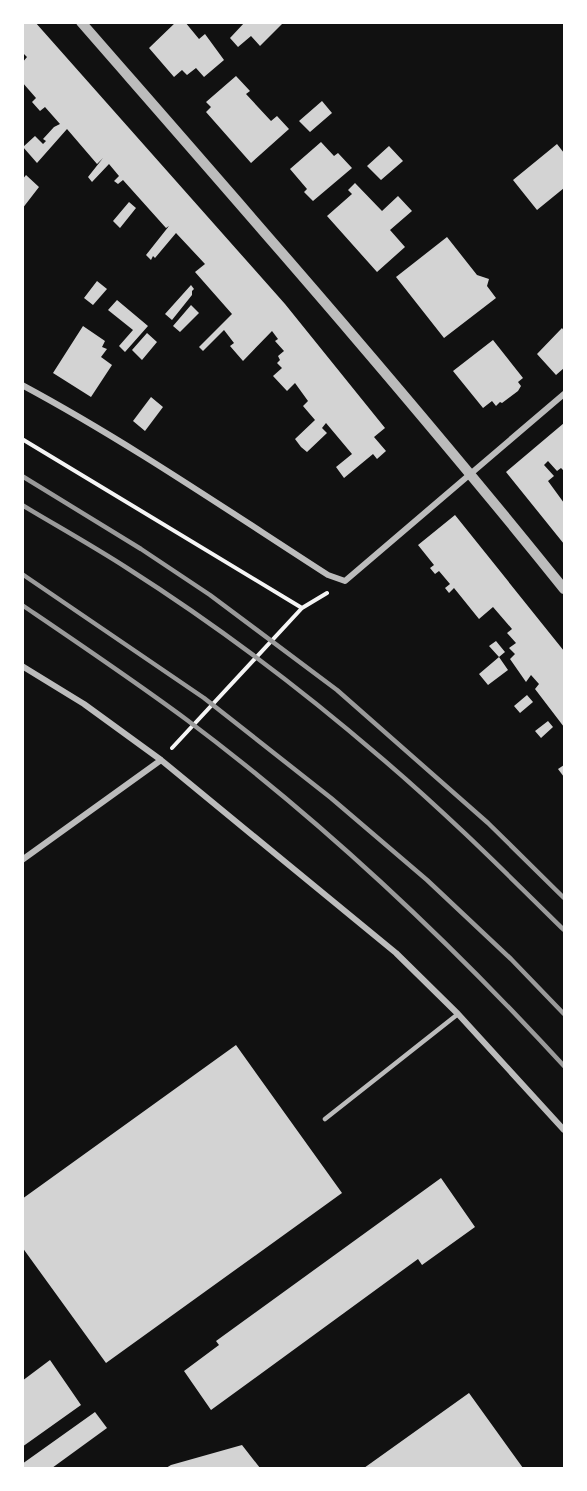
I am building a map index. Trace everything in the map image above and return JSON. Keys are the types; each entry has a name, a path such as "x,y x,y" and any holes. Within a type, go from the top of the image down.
{"street":[{"path":"81,22 386,372 564,589"},
{"path":"22,385 88,422 328,575 345,581 564,394"},
{"path":"22,666 84,704 161,760 396,953 458,1014 564,1130"},
{"path":"22,860 161,760"}],"lane":[{"path":"325,1119 458,1014"}],"path":[{"path":"22,439 302,608"},
{"path":"161,760 302,608 345,581"}],"building":[{"path":"22,22 35,22 285,304 385,428 374,437 386,451 377,459 373,454 344,478 336,467 352,454 326,423 322,428 327,433 307,452 301,447 295,439 315,420 303,406 308,401 295,383 287,391 273,376 282,368 277,363 280,360 278,356 284,351 275,341 278,339 272,331 243,361 230,346 234,343 224,330 203,351 199,347 232,314 195,272 205,264 176,233 155,258 153,256 151,260 146,255 169,226 166,228 123,180 118,184 114,181 119,176 109,164 92,182 88,177 103,158 97,164 67,129 37,163 23,147 35,136 43,144 46,141 43,139 60,124 45,107 40,111 32,102 36,98 22,82 22,63 27,57 22,52"},
{"path":"176,22 185,22 199,39 205,34 224,60 204,77 196,68 187,75 182,70 174,77 149,48"},
{"path":"245,22 263,24 284,22 260,46 251,36 238,47 230,38"},
{"path":"236,76 250,91 246,94 271,121 277,116 289,129 251,163 206,112 211,107 206,102"},
{"path":"322,101 332,113 310,132 299,121"},
{"path":"321,142 334,156 338,153 352,168 313,201 304,192 307,189 290,169"},
{"path":"557,144 564,153 564,188 537,210 513,180"},
{"path":"389,146 403,161 381,180 367,166"},
{"path":"26,175 39,187 22,209 22,180"},
{"path":"355,183 382,211 398,196 412,211 390,230 405,247 377,272 327,216 352,194 348,190"},
{"path":"129,202 136,208 120,228 113,221"},
{"path":"447,237 477,275 489,279 487,286 496,298 444,338 396,277"},
{"path":"97,281 107,289 93,305 84,298"},
{"path":"191,285 194,289 192,295 172,320 165,314"},
{"path":"117,300 148,326 125,352 119,346 133,330 108,310"},
{"path":"191,305 199,313 180,332 173,326"},
{"path":"83,326 105,341 102,347 107,349 101,357 112,365 91,397 53,373"},
{"path":"562,328 564,331 564,368 556,375 537,354"},
{"path":"147,333 157,342 142,360 132,350"},
{"path":"493,340 523,378 518,382 521,386 518,391 502,403 496,406 492,401 483,408 453,371"},
{"path":"151,397 163,407 145,431 133,421"},
{"path":"564,423 564,471 561,468 557,471 548,461 544,465 554,476 548,481 564,503 564,544 506,472"},
{"path":"455,515 564,651 564,727 535,689 539,684 531,675 526,682 510,659 515,654 509,648 516,643 507,633 512,629 493,607 479,619 454,588 449,593 445,588 450,584 439,571 435,574 430,568 434,565 418,545"},
{"path":"496,641 505,652 499,657 489,646"},
{"path":"499,657 508,670 488,685 479,674"},
{"path":"527,695 533,702 520,713 514,706"},
{"path":"548,721 553,727 541,738 535,731"},
{"path":"564,765 564,777 558,769"},
{"path":"236,1045 342,1193 106,1363 22,1247 22,1199"},
{"path":"441,1178 475,1227 422,1265 418,1259 211,1410 184,1371 219,1345 216,1341"},
{"path":"50,1360 81,1405 22,1447 22,1381"},
{"path":"469,1393 523,1468 364,1468"},
{"path":"95,1412 107,1428 52,1468 22,1468 22,1464"},
{"path":"242,1445 260,1468 166,1468 171,1465"}],"railway":[{"path":"22,476 141,549 210,595 337,690 488,823 564,898"},
{"path":"22,505 160,589 288,681 427,798 564,930"},
{"path":"22,574 204,698 331,798 427,880 511,959 564,1014"},
{"path":"22,605 187,720 238,759 336,841 430,928 564,1066"}]}
